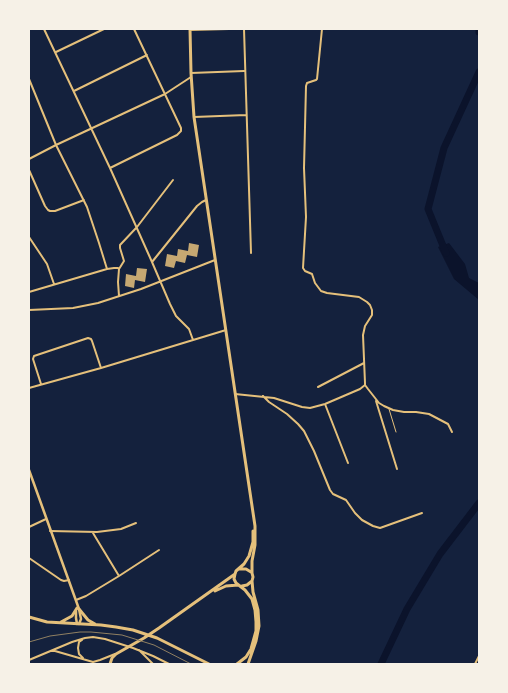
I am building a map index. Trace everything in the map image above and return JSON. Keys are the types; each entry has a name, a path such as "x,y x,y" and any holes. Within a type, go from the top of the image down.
{"main road":[{"path":"190,30 194,117 255,526 252,581 259,622 257,638 248,664"},
{"path":"110,664 112,658 116,654 159,628 208,594 240,569 249,556 251,550 253,532 252,505"},
{"path":"240,569 246,568 252,573"},
{"path":"235,574 235,580 250,595 256,614 256,627 251,649 246,657 237,664"},
{"path":"208,594 226,586 247,586 252,581"},
{"path":"60,623 72,616 78,607 88,620 96,625"},
{"path":"29,617 42,621 116,627 138,632 157,638 209,664"},
{"path":"182,651 204,664"}],"street":[{"path":"44,29 92,128 173,311 176,316 187,326 193,340"},
{"path":"56,52 104,29"},
{"path":"110,168 181,131 181,128 134,29"},
{"path":"190,30 229,29"},
{"path":"244,29 244,72 251,253"},
{"path":"322,29 317,79 307,83 306,86 304,168 306,217 302,268 312,274 315,283 321,291 359,297 370,305 372,315 365,326 363,335 365,385 376,400 397,469"},
{"path":"74,91 147,55"},
{"path":"29,159 165,94 191,75 244,72"},
{"path":"29,79 56,145 84,200 98,238 107,269"},
{"path":"194,117 246,115"},
{"path":"29,170 48,210 55,211 84,200"},
{"path":"119,296 119,270 124,261 120,245 137,227 174,180"},
{"path":"152,262 197,206 206,200"},
{"path":"29,237 47,264 54,284"},
{"path":"29,310 74,308 98,302 141,289 215,260"},
{"path":"29,292 107,269 116,268 119,270"},
{"path":"29,388 226,330"},
{"path":"41,384 33,357 35,355 88,338 92,341 101,368"},
{"path":"318,387 364,363"},
{"path":"235,394 274,398 307,408 312,408 360,389 365,385"},
{"path":"263,396 287,414 304,431 330,490 333,494 346,500 362,520 380,528 422,513"},
{"path":"376,400 389,408 404,412 429,414 448,424 452,432"},
{"path":"324,404 348,463"},
{"path":"29,470 76,600 81,619 78,624"},
{"path":"29,527 46,520"},
{"path":"50,531 93,532 121,529 136,523"},
{"path":"93,532 119,576"},
{"path":"76,600 86,596 159,550"},
{"path":"29,558 61,580 69,580"},
{"path":"78,607 76,618 78,624"},
{"path":"29,660 72,642 93,637 102,638 138,650 169,664"},
{"path":"85,638 79,642 78,650 81,657 95,664"},
{"path":"138,650 153,664"},
{"path":"48,652 55,651 87,660 98,661 116,654"},
{"path":"475,664 479,656"}],"lane":[{"path":"389,408 396,432"}],"water":[{"path":"449,243 465,264 469,278 479,283 479,300 454,279 438,247"}],"building":[{"path":"189,243 199,245 197,257 187,255 185,263 176,261 174,268 165,266 167,254 177,256 178,249 188,251"},
{"path":"137,268 147,269 145,282 135,280 134,288 125,286 126,274 136,276"}],"waterway":[{"path":"446,253 428,209 444,148 479,72"},
{"path":"381,664 407,609 440,554 479,503"}],"railway":[{"path":"29,642 50,636 80,632 122,635 154,645 191,664"}]}
